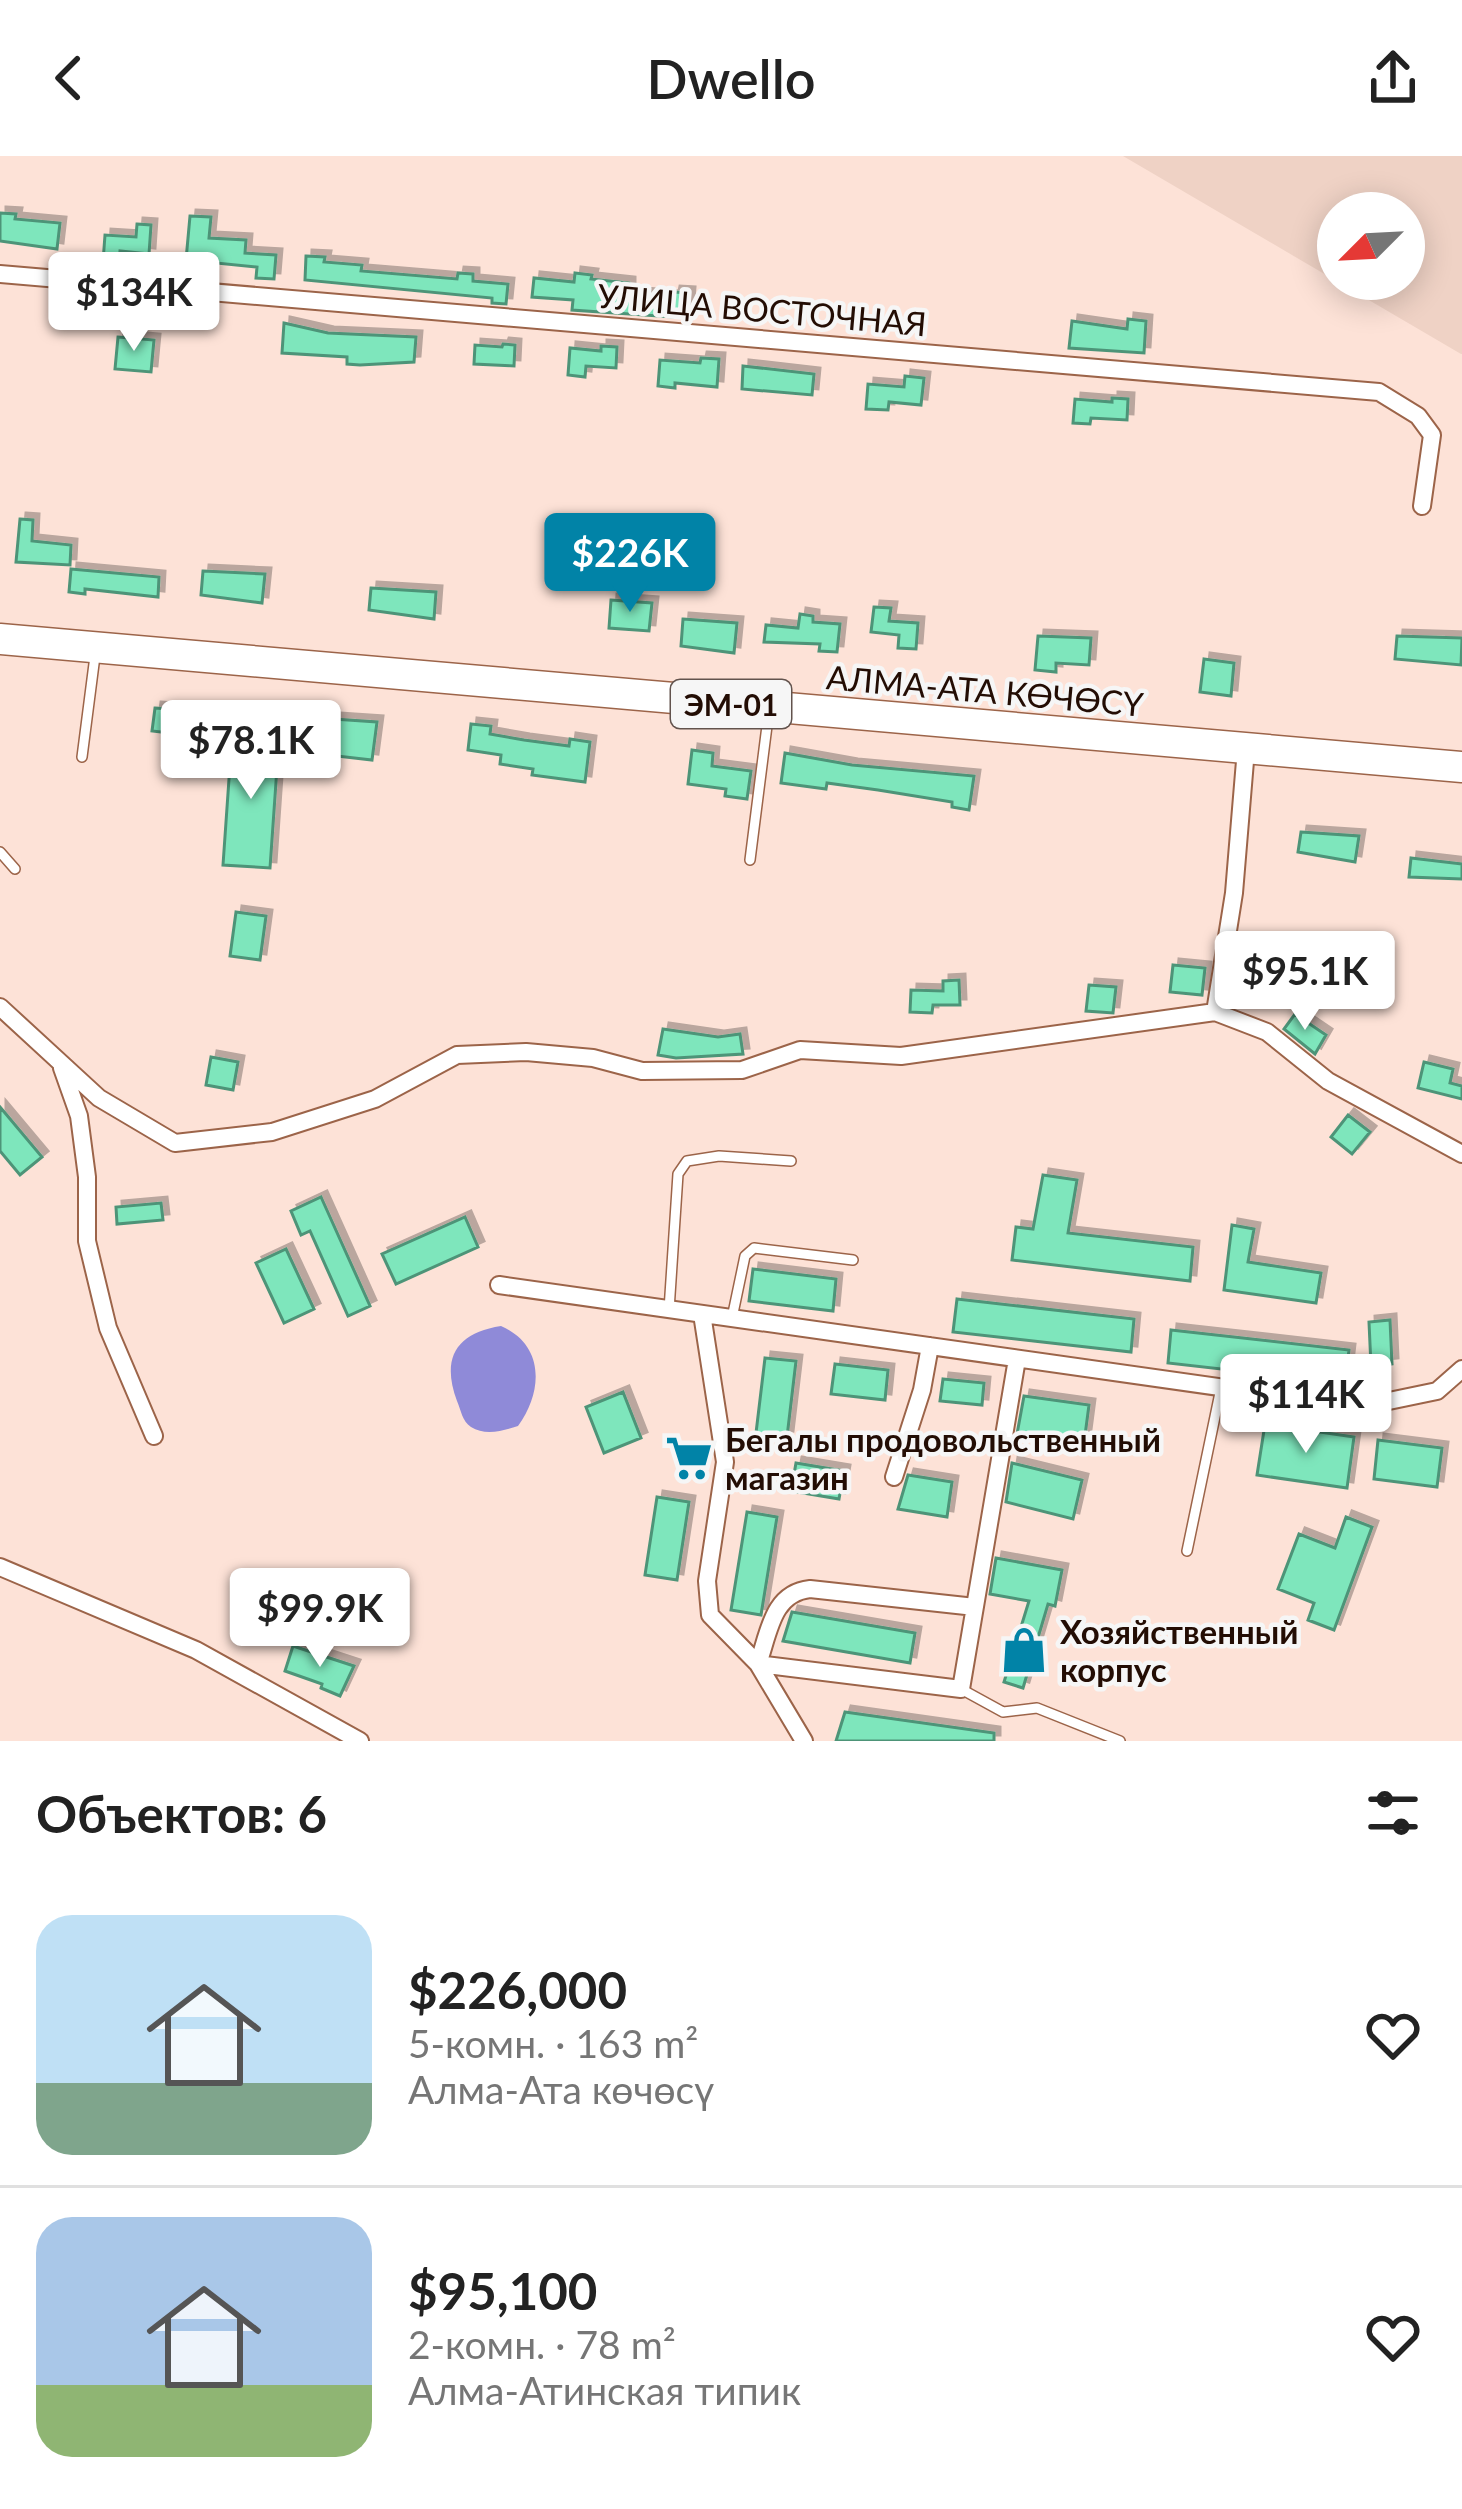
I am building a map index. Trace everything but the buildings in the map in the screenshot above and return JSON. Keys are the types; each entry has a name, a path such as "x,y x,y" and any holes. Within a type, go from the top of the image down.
{"highway":[{"name":"АЛМА-АТА КӨЧӨСҮ","path":"0,639 1462,767"}],"street":[{"name":"УЛИЦА ВОСТОЧНАЯ","path":"0,274 1379,392 1418,416 1432,435 1422,506"},
{"path":"1215,1012 1234,893 1246,749"},
{"path":"0,1007 99,1098 175,1143 272,1132 375,1099 457,1055 526,1052 593,1058 641,1071 742,1070 800,1050 902,1056 1215,1012 1267,1032 1328,1081 1462,1154"},
{"path":"61,1064 79,1116 87,1177 87,1241 108,1328 154,1436"},
{"path":"499,1285 1360,1407 1436,1391 1462,1369"},
{"path":"701,1314 725,1462 707,1580 710,1615 758,1664 804,1741"},
{"path":"894,1478 922,1390 930,1346"},
{"path":"758,1664 961,1689 1017,1359"},
{"path":"0,1567 196,1650 360,1741"},
{"path":"758,1664 781,1600 794,1591 974,1607"}],"lane":[{"path":"82,758 96,647"},
{"path":"750,860 769,707"},
{"path":"0,852 15,868"},
{"path":"669,1310 677,1174 687,1161 719,1156 791,1161"},
{"path":"732,1318 745,1256 754,1248 853,1260"},
{"path":"1187,1551 1221,1388"},
{"path":"961,1689 1003,1712 1037,1708 1120,1741"}],"shaded area":[{"path":"1123,156 1462,156 1462,354 1370,300 1425,300 1425,192 1317,192 1317,269"},
{"path":"501,1326 526,1345 535,1384 518,1426 482,1431 471,1427 462,1415 452,1386 452,1360 463,1341"}],"place":[{"name":"Бегалы продовольственный магазин","path":"689,1458"},
{"name":"Хозяйственный корпус","path":"1024,1650"}]}
